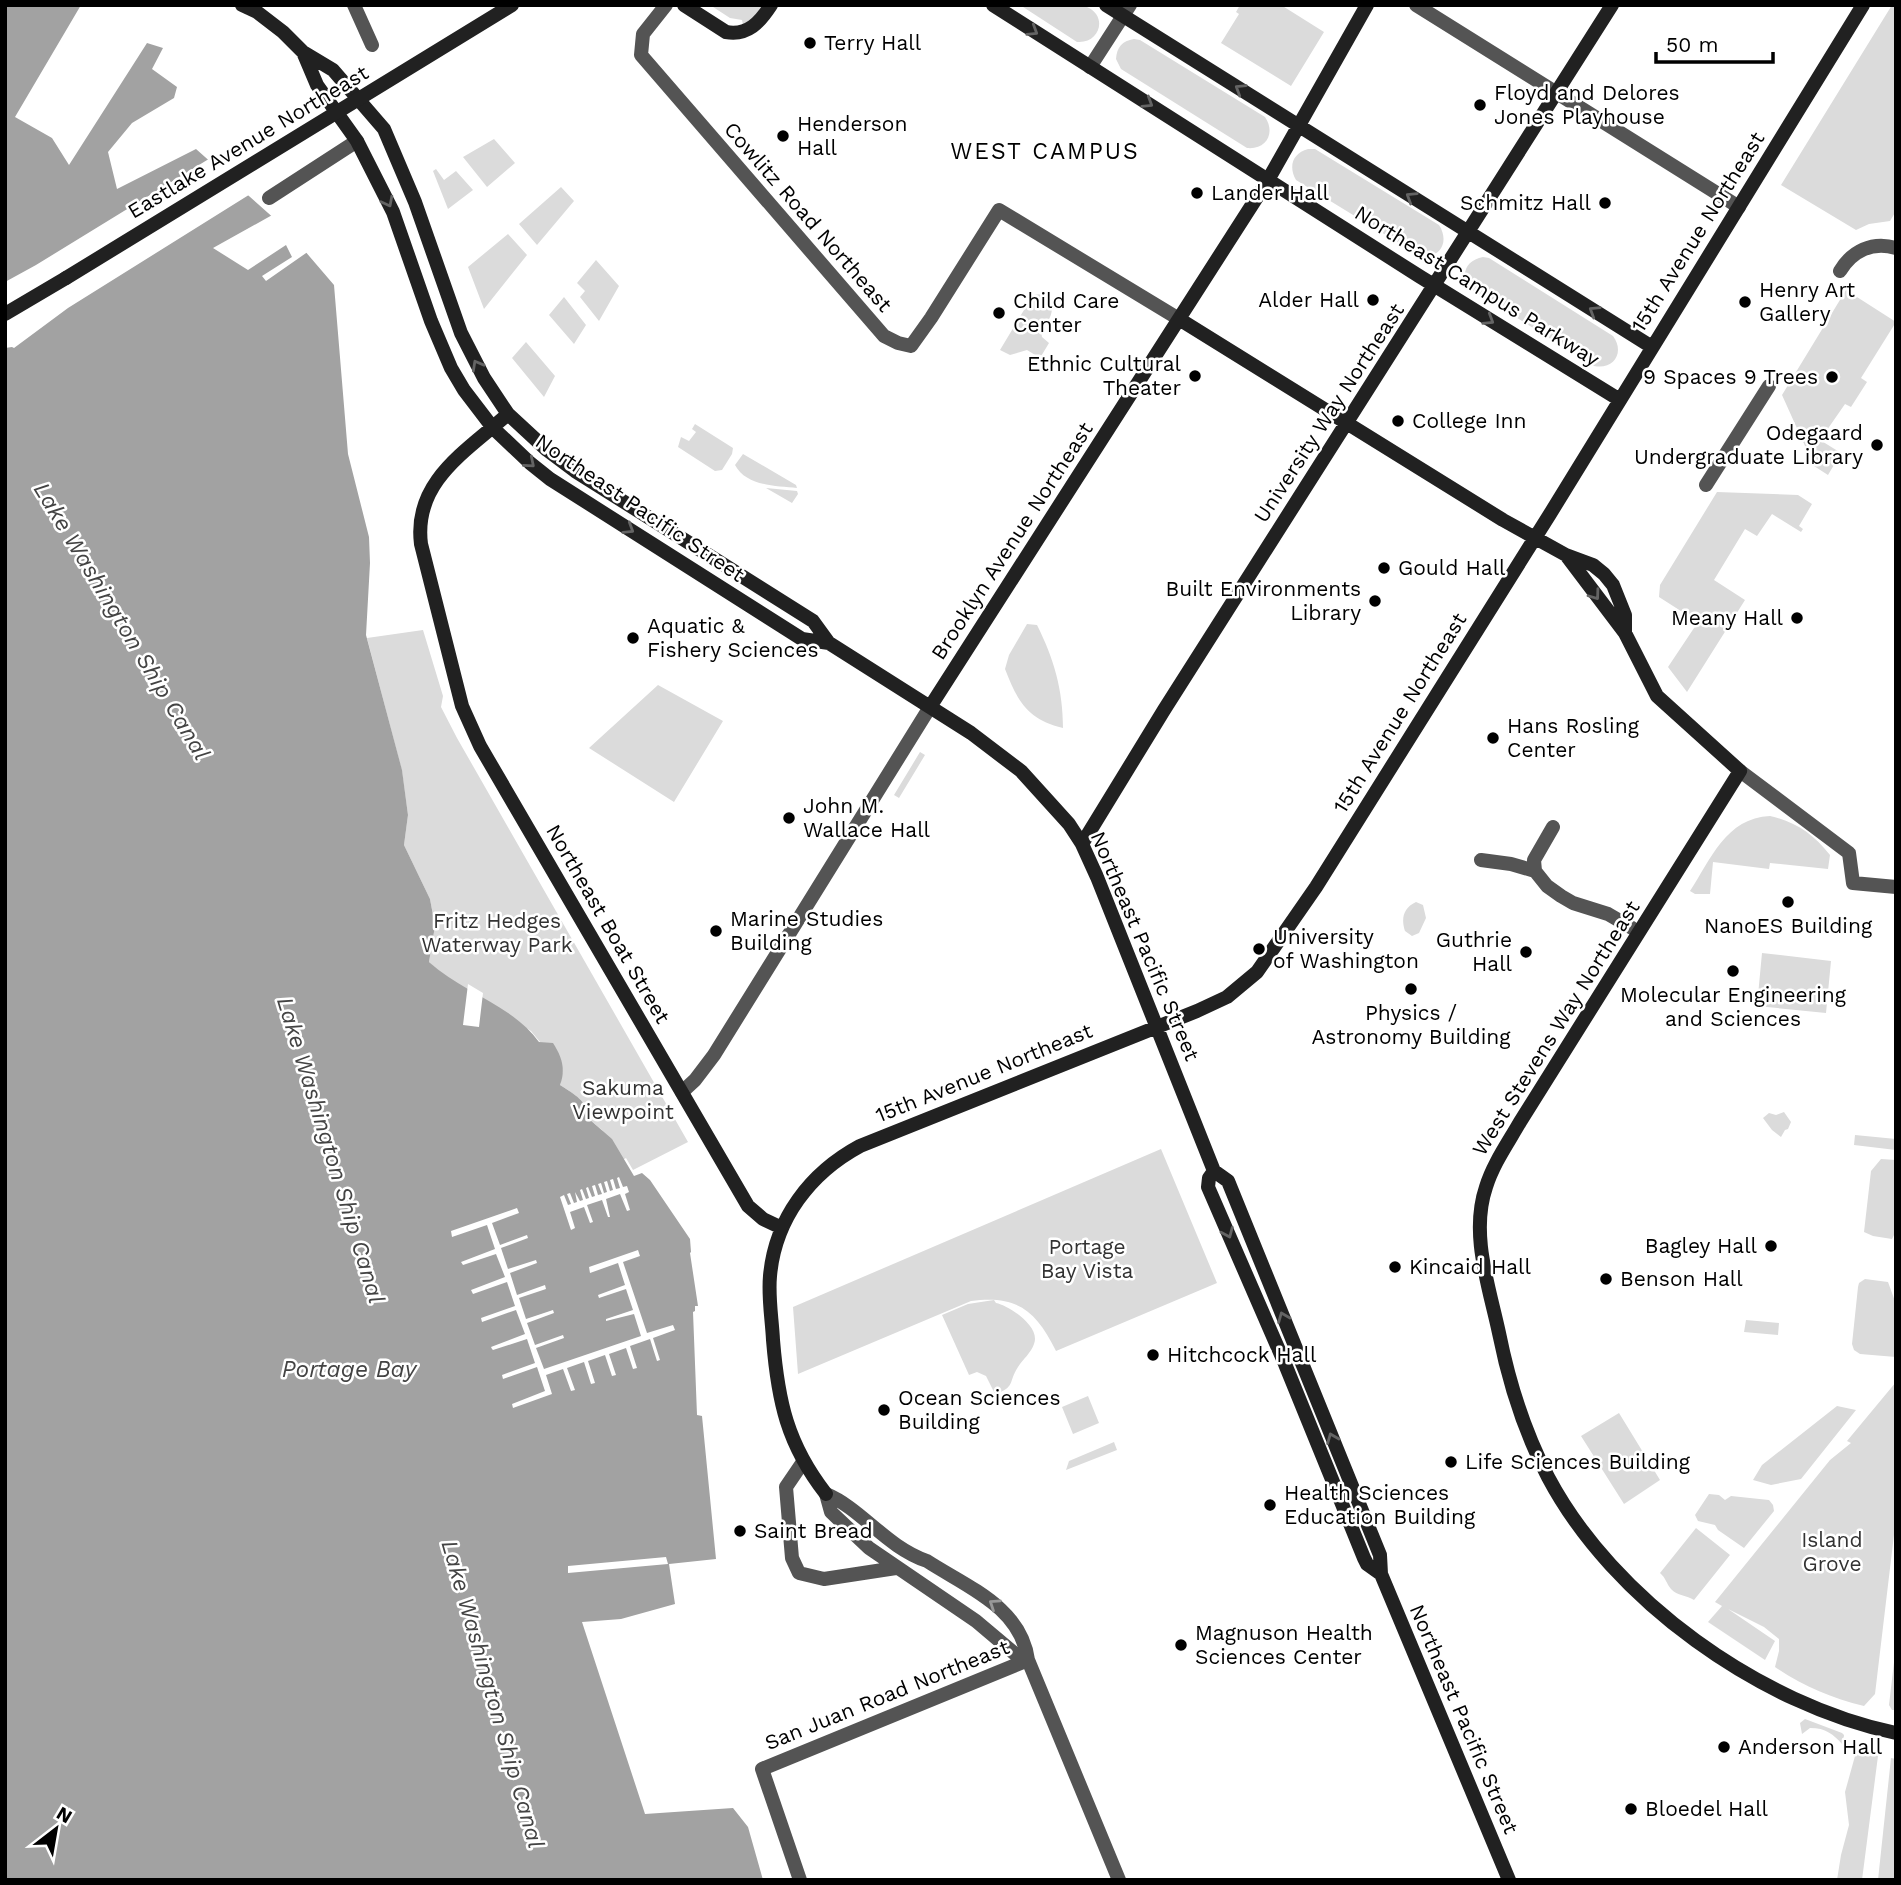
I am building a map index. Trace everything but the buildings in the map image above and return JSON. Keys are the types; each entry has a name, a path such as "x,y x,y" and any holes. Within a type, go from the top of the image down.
{"street":[{"path":"242,5 259,9 303,52"},
{"path":"354,5 372,45"},
{"name":"Eastlake Avenue Northeast","path":"5,314 512,5"},
{"name":"Cowlitz Road Northeast","path":"666,5 643,34 641,55 884,336 911,346 932,318 999,210 1179,319"},
{"path":"684,5 726,32 741,32 758,24 771,5"},
{"name":"Northeast Campus Parkway","path":"993,5 1619,400"},
{"name":"Northeast Campus Parkway","path":"1106,5 1126,10 1298,125 1652,347"},
{"name":"Brooklyn Avenue Northeast","path":"682,1092 714,1055 930,707 1268,180 1367,5"},
{"path":"1416,5 1739,206"},
{"name":"University Way Northeast","path":"1082,844 1171,699 1612,5"},
{"name":"15th Avenue Northeast","path":"782,1228 796,1202 813,1180 860,1146 1158,1027 1227,997 1249,981 1316,887 1863,5"},
{"path":"1090,67 1126,10"},
{"name":"Northeast Pacific Street","path":"303,52 333,70 384,129 415,202 461,333 484,378 508,414 547,450 575,471 813,621 829,643 993,748 1028,777 1052,803 1082,844 1214,1171 1228,1181 1380,1555 1381,1574 1508,1880"},
{"name":"Northeast Pacific Street","path":"303,52 317,85 357,141 393,212 440,345 464,390 493,428 530,463 594,507 802,639 829,643"},
{"path":"269,198 357,141"},
{"path":"1840,271 1848,260 1861,250 1881,245 1896,247"},
{"path":"1179,319 1503,520 1566,555 1625,633 1657,696 1740,771 1849,853 1853,883 1896,887"},
{"path":"1706,485 1769,387"},
{"name":"Northeast Boat Street","path":"508,414 436,480 425,498 419,521 421,544 462,706 480,747 748,1206 763,1219 782,1228"},
{"name":"West Stevens Way Northeast","path":"1740,771 1520,1122 1491,1173 1479,1220 1483,1261 1510,1383 1528,1434 1562,1500 1587,1536 1616,1570 1651,1604 1693,1637 1768,1686 1824,1712 1896,1733"},
{"path":"1553,827 1534,860 1535,871 1547,886 1560,896 1608,914 1632,928"},
{"path":"1481,860 1535,871"},
{"name":"Northeast Pacific Street","path":"1214,1171 1209,1178 1208,1187 1285,1364 1364,1558 1367,1564 1381,1574"},
{"path":"782,1228 776,1244 770,1278 776,1377 787,1428 803,1462 826,1493 831,1512 869,1548 976,1622 1014,1654 1028,1660"},
{"path":"803,1462 786,1486 792,1558 799,1573 824,1579 896,1568"},
{"path":"826,1493 841,1500 870,1526 914,1556 927,1561 1002,1609 1022,1634 1028,1660 1119,1880"},
{"name":"San Juan Road Northeast","path":"800,1880 762,1769 1028,1660"}],"green space":[{"path":"710,5 763,5 756,16 743,25 742,20 730,18"},
{"path":"1020,5 1082,5 1094,11 1098,17 1098,29 1091,39 1077,42"},
{"path":"1240,5 1281,5 1324,32 1291,86 1221,43 1239,14 1236,12"},
{"path":"1892,5 1896,5 1896,211 1890,221 1869,224 1856,230 1781,185"},
{"path":"1140,40 1265,117 1270,129 1264,143 1247,148 1121,69 1116,59 1118,51 1123,43"},
{"path":"494,139 515,163 487,187 463,157"},
{"path":"1308,149 1315,149 1439,225 1443,243 1438,252 1420,256 1296,180 1292,170 1293,161"},
{"path":"436,169 444,180 456,171 473,190 448,209 433,171"},
{"path":"561,187 574,201 537,245 519,224"},
{"path":"508,234 527,255 484,309 468,267"},
{"path":"1489,258 1613,336 1618,348 1616,358 1607,365 1594,366 1471,289 1465,279 1466,269 1472,261"},
{"path":"596,260 619,286 599,321 580,297 585,291 577,283"},
{"path":"1846,290 1896,322 1861,378 1867,382 1851,407 1845,404 1820,440 1841,453 1828,475 1814,466 1782,395"},
{"path":"1042,294 1050,302 1052,312 1041,331 1042,337 1049,343 1040,358 1027,350 1010,355 1000,350 1033,295"},
{"path":"564,297 586,325 574,344 549,315"},
{"path":"526,342 555,376 544,397 512,358"},
{"path":"695,424 733,448 722,470 715,471 678,447 681,437 689,441 696,432 692,429"},
{"path":"743,454 797,488 762,484 746,477 735,465"},
{"path":"766,488 797,491 798,494 792,503"},
{"path":"1717,492 1798,495 1812,504 1799,526 1803,529 1801,532 1772,514 1757,536 1745,529 1714,580 1745,600 1687,692 1668,667 1698,622 1659,597 1660,585"},
{"path":"1027,624 1037,625 1053,663 1061,701 1063,728 1041,720 1025,708 1005,669 1009,655"},
{"name":"Fritz Hedges Waterway Park","path":"423,630 443,696 441,707 457,738 688,1142 633,1170 626,1158 619,1162 602,1130 589,1119 583,1103 560,1085 563,1070 531,1031 441,973 429,962 435,926 430,899 404,845 408,815 402,771 367,638"},
{"path":"658,685 723,721 674,802 589,748"},
{"path":"920,752 925,755 899,798 894,795"},
{"path":"1770,816 1796,825 1817,841 1830,855 1828,869 1770,863 1769,869 1713,862 1710,894 1695,894 1690,891 1721,842 1731,832 1755,818"},
{"path":"1416,902 1423,905 1426,918 1419,933 1412,936 1405,931 1403,918 1408,907"},
{"path":"1762,953 1831,961 1826,1013 1757,1006"},
{"path":"1784,1112 1791,1122 1781,1137 1763,1118 1769,1113 1776,1115"},
{"path":"1855,1135 1896,1139 1896,1150 1854,1145"},
{"name":"Portage Bay Vista","path":"1161,1149 1217,1283 1056,1351 1041,1325 1024,1309 1001,1301 971,1301 798,1374 793,1307"},
{"path":"1881,1159 1896,1160 1896,1231 1892,1239 1864,1232 1871,1171"},
{"path":"1865,1279 1888,1282 1896,1304 1896,1357 1860,1354 1854,1350 1852,1344 1858,1287"},
{"path":"994,1300 1023,1318 1035,1337 1033,1347 1018,1367 1009,1386 995,1394 986,1376 977,1372 969,1375 942,1315 968,1304"},
{"path":"1746,1320 1779,1323 1778,1335 1744,1332"},
{"name":"Island Grove","path":"1896,1382 1896,1518 1875,1694 1864,1706 1818,1691 1775,1667 1779,1639 1764,1627 1728,1609 1775,1641 1765,1660 1708,1622 1722,1606 1715,1602 1830,1460 1851,1443 1847,1441"},
{"path":"1088,1396 1099,1423 1073,1434 1062,1407"},
{"path":"1837,1406 1856,1410 1801,1479 1771,1485 1753,1480 1762,1465"},
{"path":"1619,1413 1660,1480 1624,1504 1581,1436"},
{"path":"1114,1442 1117,1450 1066,1470 1069,1461"},
{"path":"1709,1494 1719,1495 1725,1500 1731,1496 1769,1500 1774,1511 1744,1548 1715,1525 1698,1521 1695,1515"},
{"path":"1696,1528 1730,1555 1694,1600 1673,1591 1660,1573"},
{"path":"1896,1645 1896,1710 1892,1710 1889,1705"},
{"path":"1805,1719 1842,1733 1843,1745 1825,1730 1810,1728 1802,1734 1800,1723"},
{"path":"1869,1747 1876,1748 1878,1756 1862,1880 1837,1880 1849,1825 1845,1792 1855,1756"},
{"path":"1891,1758 1896,1759 1896,1880 1878,1880"}],"water":[{"name":"Portage Bay","path":"7,5 81,5 15,117 52,138 69,165 147,43 163,48 152,69 177,87 174,98 132,123 108,152 117,189 196,149 286,229 334,285 348,454 369,537 366,635 402,770 408,815 404,845 430,899 435,926 429,962 442,973 515,1018 539,1042 553,1043 562,1063 560,1085 583,1103 589,1119 612,1139 634,1176 642,1173 650,1180 690,1239 698,1306 695,1306 693,1312 697,1415 702,1416 716,1559 669,1564 675,1604 621,1619 582,1622 645,1814 733,1808 748,1827 763,1880 5,1880"}],"pier":[{"path":"212,157 252,193 68,308 14,348 5,348 5,282"},
{"path":"274,214 309,251 266,281 262,276 292,257 286,245 248,270 213,248"},
{"path":"468,984 483,993 479,1027 463,1025"},
{"path":"619,1177 623,1187 627,1186 629,1192 625,1194 630,1210 627,1211 620,1194 606,1199 610,1217 602,1200 587,1205 593,1222 590,1223 584,1207 570,1212 575,1228 571,1230 560,1197 564,1195 568,1205 571,1204 567,1194 570,1193 574,1203 577,1202 575,1192 580,1201 583,1200 582,1189 586,1199 589,1198 588,1187 592,1197 595,1196 592,1186 595,1185 598,1195 602,1194 598,1184 601,1183 604,1193 607,1192 604,1182 607,1181 610,1191 613,1190 610,1180 613,1179 616,1189 620,1188"},
{"path":"517,1208 519,1213 492,1223 500,1245 527,1235 528,1238 501,1248 508,1269 536,1260 537,1263 510,1273 517,1295 545,1285 546,1289 519,1298 526,1319 553,1310 554,1313 527,1323 535,1345 563,1335 564,1338 536,1348 544,1369 641,1336 634,1314 606,1321 633,1310 626,1289 599,1298 598,1295 625,1285 618,1263 590,1273 589,1267 638,1250 640,1256 623,1262 647,1333 673,1325 675,1330 653,1338 660,1360 657,1361 650,1339 630,1346 637,1368 633,1369 626,1348 609,1354 616,1375 612,1376 605,1355 588,1361 595,1383 591,1384 584,1362 567,1368 575,1390 571,1391 563,1369 546,1375 552,1394 513,1408 512,1404 545,1391 537,1367 503,1379 502,1375 535,1363 527,1339 493,1350 491,1347 525,1334 516,1310 482,1322 481,1318 515,1306 507,1282 473,1294 471,1290 505,1277 496,1254 463,1265 461,1262 495,1249 487,1225 452,1237 451,1231"},
{"path":"666,1557 668,1564 568,1573 568,1566"}],"place":[{"name":"Terry Hall","path":"810,43"},
{"name":"Floyd and Delores Jones Playhouse","path":"1480,105"},
{"name":"Henderson Hall","path":"783,136"},
{"name":"Lander Hall","path":"1197,193"},
{"name":"Schmitz Hall","path":"1605,203"},
{"name":"Alder Hall","path":"1373,300"},
{"name":"Henry Art Gallery","path":"1745,302"},
{"name":"Child Care Center","path":"999,313"},
{"name":"Ethnic Cultural Theater","path":"1195,376"},
{"name":"9 Spaces 9 Trees","path":"1832,377"},
{"name":"College Inn","path":"1398,421"},
{"name":"Odegaard Undergraduate Library","path":"1877,445"},
{"name":"Gould Hall","path":"1384,568"},
{"name":"Built Environments Library","path":"1375,601"},
{"name":"Meany Hall","path":"1797,618"},
{"name":"Aquatic & Fishery Sciences","path":"633,638"},
{"name":"Hans Rosling Center","path":"1493,738"},
{"name":"John M. Wallace Hall","path":"789,818"},
{"name":"NanoES Building","path":"1788,902"},
{"name":"Marine Studies Building","path":"716,931"},
{"name":"University of Washington","path":"1259,949"},
{"name":"Guthrie Hall","path":"1526,952"},
{"name":"Molecular Engineering and Sciences","path":"1733,971"},
{"name":"Physics / Astronomy Building","path":"1411,989"},
{"name":"Bagley Hall","path":"1771,1246"},
{"name":"Kincaid Hall","path":"1395,1267"},
{"name":"Benson Hall","path":"1606,1279"},
{"name":"Hitchcock Hall","path":"1153,1355"},
{"name":"Ocean Sciences Building","path":"884,1410"},
{"name":"Life Sciences Building","path":"1451,1462"},
{"name":"Health Sciences Education Building","path":"1270,1505"},
{"name":"Saint Bread","path":"740,1531"},
{"name":"Magnuson Health Sciences Center","path":"1181,1645"},
{"name":"Anderson Hall","path":"1724,1747"},
{"name":"Bloedel Hall","path":"1631,1809"}],"district":[{"name":"WEST CAMPUS","path":"1045,151"}],"water label":[{"name":"Lake Washington Ship Canal","path":"122,621"},
{"name":"Lake Washington Ship Canal","path":"331,1150"},
{"name":"Lake Washington Ship Canal","path":"493,1694"}],"park label":[{"name":"Sakuma Viewpoint","path":"623,1100"}]}
